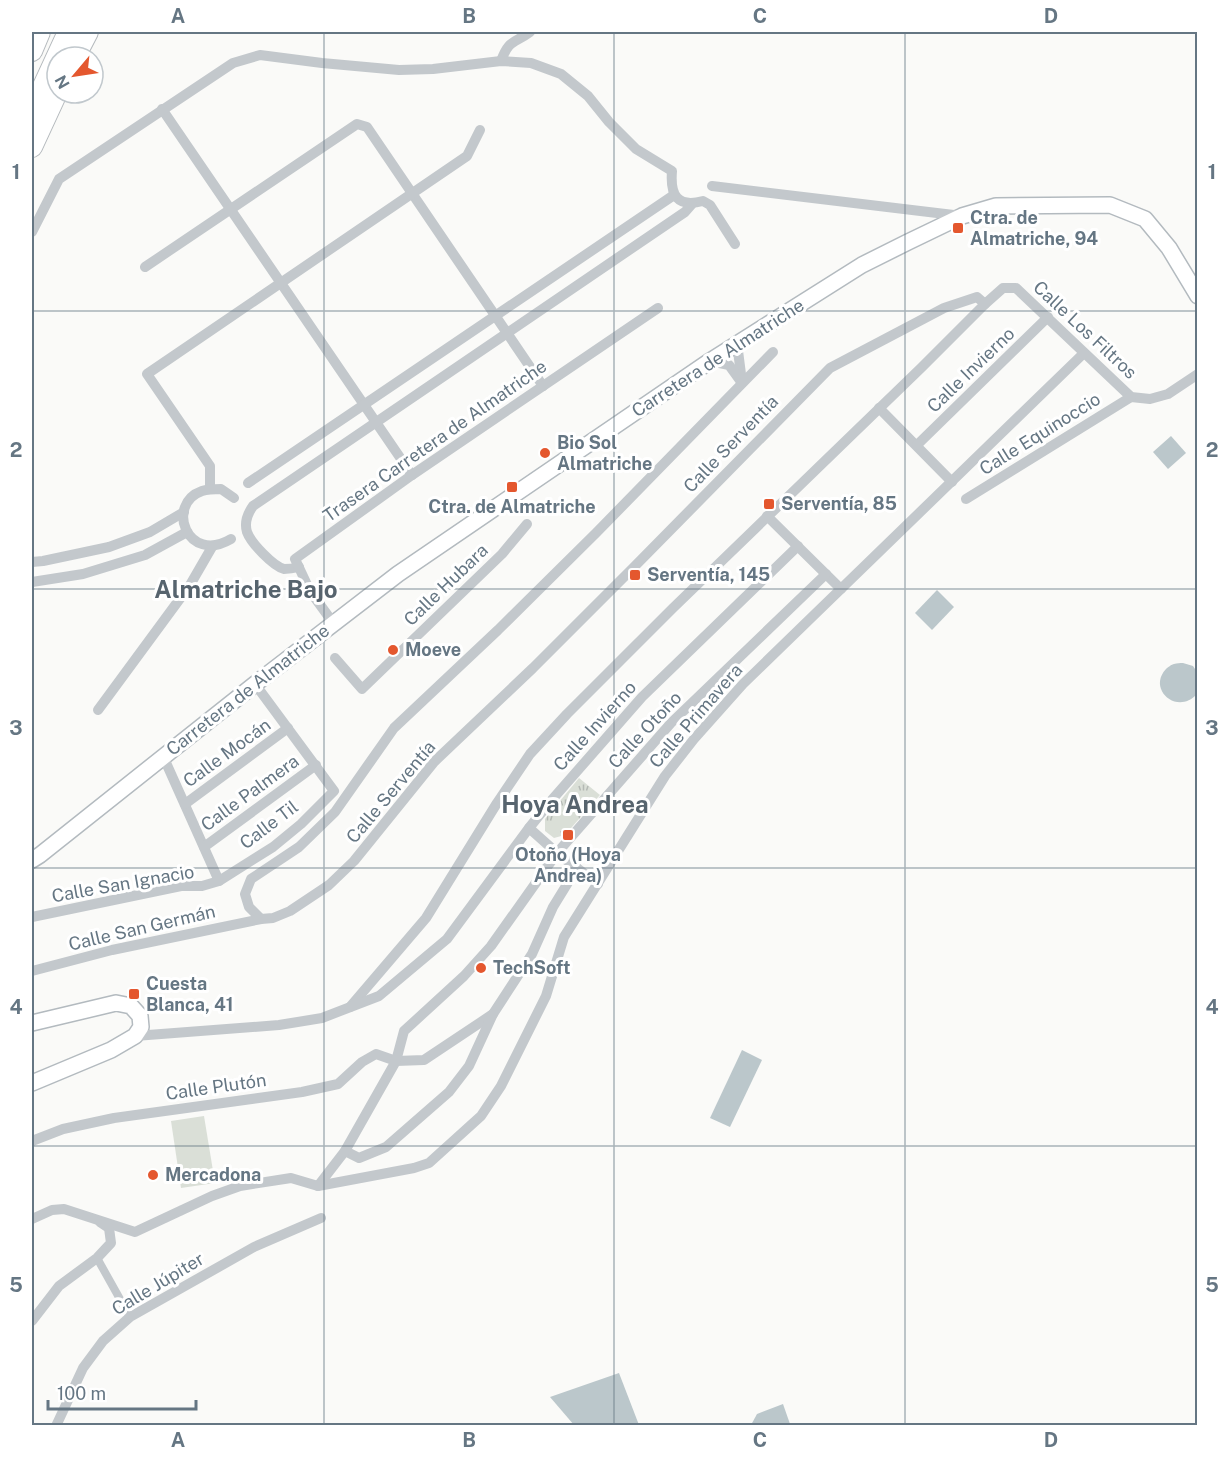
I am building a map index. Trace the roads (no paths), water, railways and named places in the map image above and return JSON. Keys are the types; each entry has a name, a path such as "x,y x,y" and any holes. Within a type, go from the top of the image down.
{"highway":[{"path":"32,51 40,32"},
{"path":"32,110 68,32"},
{"path":"32,147 51,105"}],"main road":[{"name":"Carretera de Almatriche","path":"32,860 398,574 737,343 862,265 962,216 996,206 1110,205 1145,219 1169,248 1197,296"},
{"path":"32,1023 116,1004 131,1006 140,1016 141,1027 135,1036 111,1050 35,1079"}],"street":[{"path":"501,61 505,48 530,32"},
{"path":"32,232 59,179 232,63 260,55 399,70 433,69 501,61 531,63 561,74 588,96 609,122 636,149 672,171 671,183 674,195 682,202 692,204 703,201 710,205 735,244"},
{"path":"162,109 412,475"},
{"path":"145,267 357,124 367,127 543,386"},
{"path":"210,489 210,466 147,374 467,156 480,130"},
{"path":"712,186 962,216"},
{"path":"248,483 674,195"},
{"path":"334,624 310,591 298,567 284,568 270,560 254,544 246,531 247,516 253,506 685,212 692,204"},
{"name":"Calle Los Filtros","path":"985,304 1003,288 1016,288 1131,396 1150,399 1168,394 1197,374"},
{"name":"Calle Serventía","path":"773,352 596,534 394,728 335,812 299,847 251,879 245,894 249,908 261,919 273,918 290,911 329,885 354,861 434,762 616,586 830,368 945,308 977,297 985,304"},
{"path":"135,1036 279,1024 322,1018 350,1007 426,918 530,754 567,714 767,516 985,304"},
{"name":"Trasera Carretera de Almatriche","path":"298,567 295,559 412,475 658,308"},
{"name":"Calle Invierno","path":"917,445 1048,318"},
{"path":"737,343 742,383"},
{"name":"Calle Primavera","path":"318,1186 414,1168 429,1163 481,1116 501,1086 546,996 564,937 665,776 687,748 743,684 1084,353"},
{"path":"710,361 729,365 742,383"},
{"name":"Calle Equinoccio","path":"966,499 1131,396"},
{"path":"879,408 952,482"},
{"path":"231,540 212,547 202,545 187,532 183,522 183,512 194,495 202,491 221,489 234,498"},
{"path":"32,562 109,547 150,532 183,512"},
{"path":"767,516 841,589"},
{"name":"Calle Hubara","path":"336,658 362,689 502,554 527,524"},
{"path":"32,582 83,574 145,555 187,532"},
{"name":"Calle Invierno","path":"350,1007 379,996 447,939 528,828 642,697 798,546"},
{"path":"98,710 190,585 212,547"},
{"name":"Calle Otoño","path":"318,1186 345,1151 396,1061 404,1030 464,976 491,946 557,853 671,723 826,574"},
{"path":"255,684 316,765"},
{"name":"Calle Mocán","path":"184,804 288,728"},
{"path":"163,756 219,881"},
{"name":"Calle Til","path":"219,881 273,847 301,824 334,790 316,765"},
{"name":"Calle Palmera","path":"204,847 316,765"},
{"path":"528,828 598,884"},
{"path":"345,1151 359,1158 386,1147 449,1092 469,1066 493,1014 532,954 553,908 577,868"},
{"name":"Calle San Ignacio","path":"32,917 181,886 202,886 219,881"},
{"name":"Calle San Germán","path":"32,971 112,950 261,919"},
{"path":"396,1061 424,1060 493,1014"},
{"name":"Calle Plutón","path":"32,1141 63,1129 114,1118 302,1092 338,1084 362,1062 376,1054 396,1061"},
{"path":"32,1219 52,1210 64,1209 135,1232 212,1196 240,1186 291,1178 318,1186"},
{"name":"Calle Júpiter","path":"56,1425 83,1368 103,1341 130,1317 254,1247 321,1218"},
{"path":"32,1321 59,1286 97,1258 111,1243 109,1228 98,1220"},
{"path":"97,1258 130,1317"}],"place":[{"name":"Ctra. de Almatriche, 94","path":"958,228"},
{"name":"Bio Sol Almatriche","path":"545,453"},
{"name":"Ctra. de Almatriche","path":"512,487"},
{"name":"Serventía, 85","path":"769,504"},
{"name":"Serventía, 145","path":"635,575"},
{"name":"Moeve","path":"393,650"},
{"name":"Otoño (Hoya Andrea)","path":"568,835"},
{"name":"TechSoft","path":"481,968"},
{"name":"Cuesta Blanca, 41","path":"134,994"},
{"name":"Mercadona","path":"153,1175"}],"district":[{"name":"Almatriche Bajo","path":"246,590"},
{"name":"Hoya Andrea","path":"575,805"}]}
